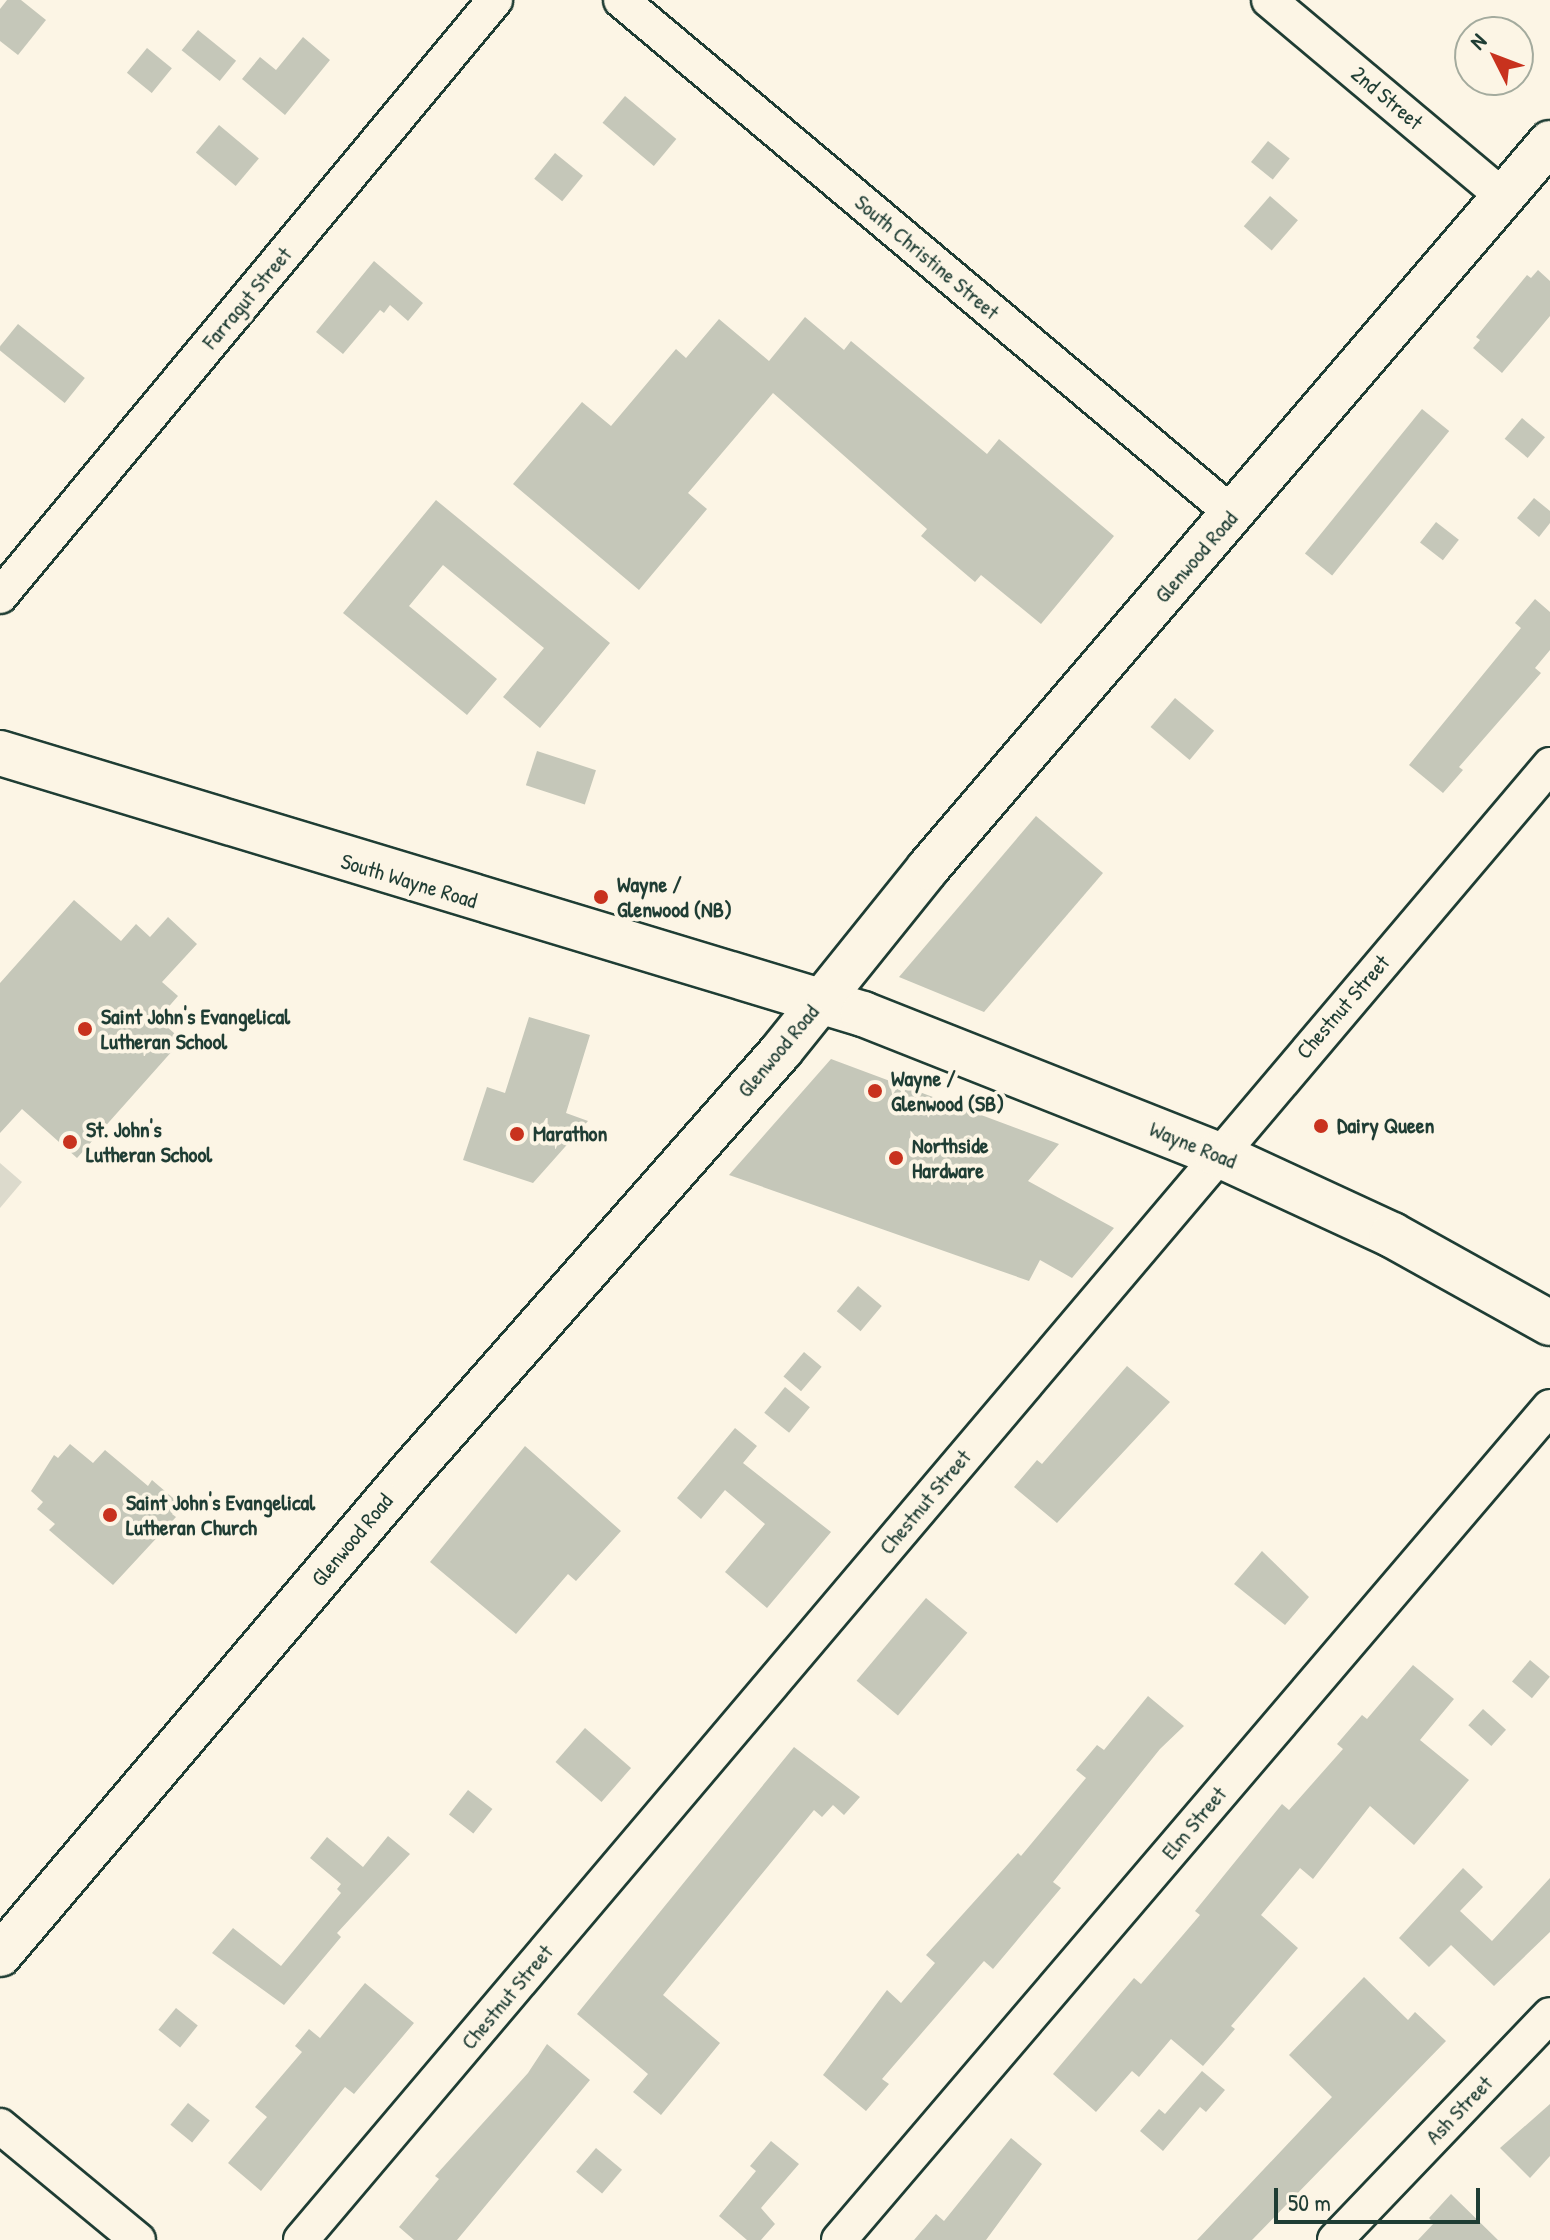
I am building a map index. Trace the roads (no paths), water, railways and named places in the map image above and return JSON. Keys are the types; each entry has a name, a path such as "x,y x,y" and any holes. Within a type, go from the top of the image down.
{"main road":[{"name":"South Wayne Road","path":"0,753 272,840 820,1001"},
{"name":"Wayne Road","path":"820,1001 1217,1154 1392,1235 1550,1323"}],"street":[{"name":"Farragut Street","path":"0,596 495,0"},
{"name":"South Christine Street","path":"621,0 1233,514"},
{"name":"2nd Street","path":"1269,0 1504,197"},
{"name":"Glenwood Road","path":"0,1955 418,1462 820,1001 1550,142"},
{"name":"Chestnut Street","path":"301,2240 1083,1315 1187,1199 1217,1154 1550,765"},
{"name":"Elm Street","path":"839,2240 1550,1407"},
{"name":"Ash Street","path":"1335,2240 1550,2015"},
{"path":"0,2126 138,2240"}],"place":[{"name":"Wayne / Glenwood (NB)","path":"601,897"},
{"name":"Saint John's Evangelical Lutheran School","path":"85,1029"},
{"name":"Wayne / Glenwood (SB)","path":"875,1091"},
{"name":"Dairy Queen","path":"1321,1126"},
{"name":"Marathon","path":"517,1134"},
{"name":"St. John's Lutheran School","path":"70,1142"},
{"name":"Northside Hardware","path":"896,1158"},
{"name":"Saint John's Evangelical Lutheran Church","path":"110,1515"}]}
